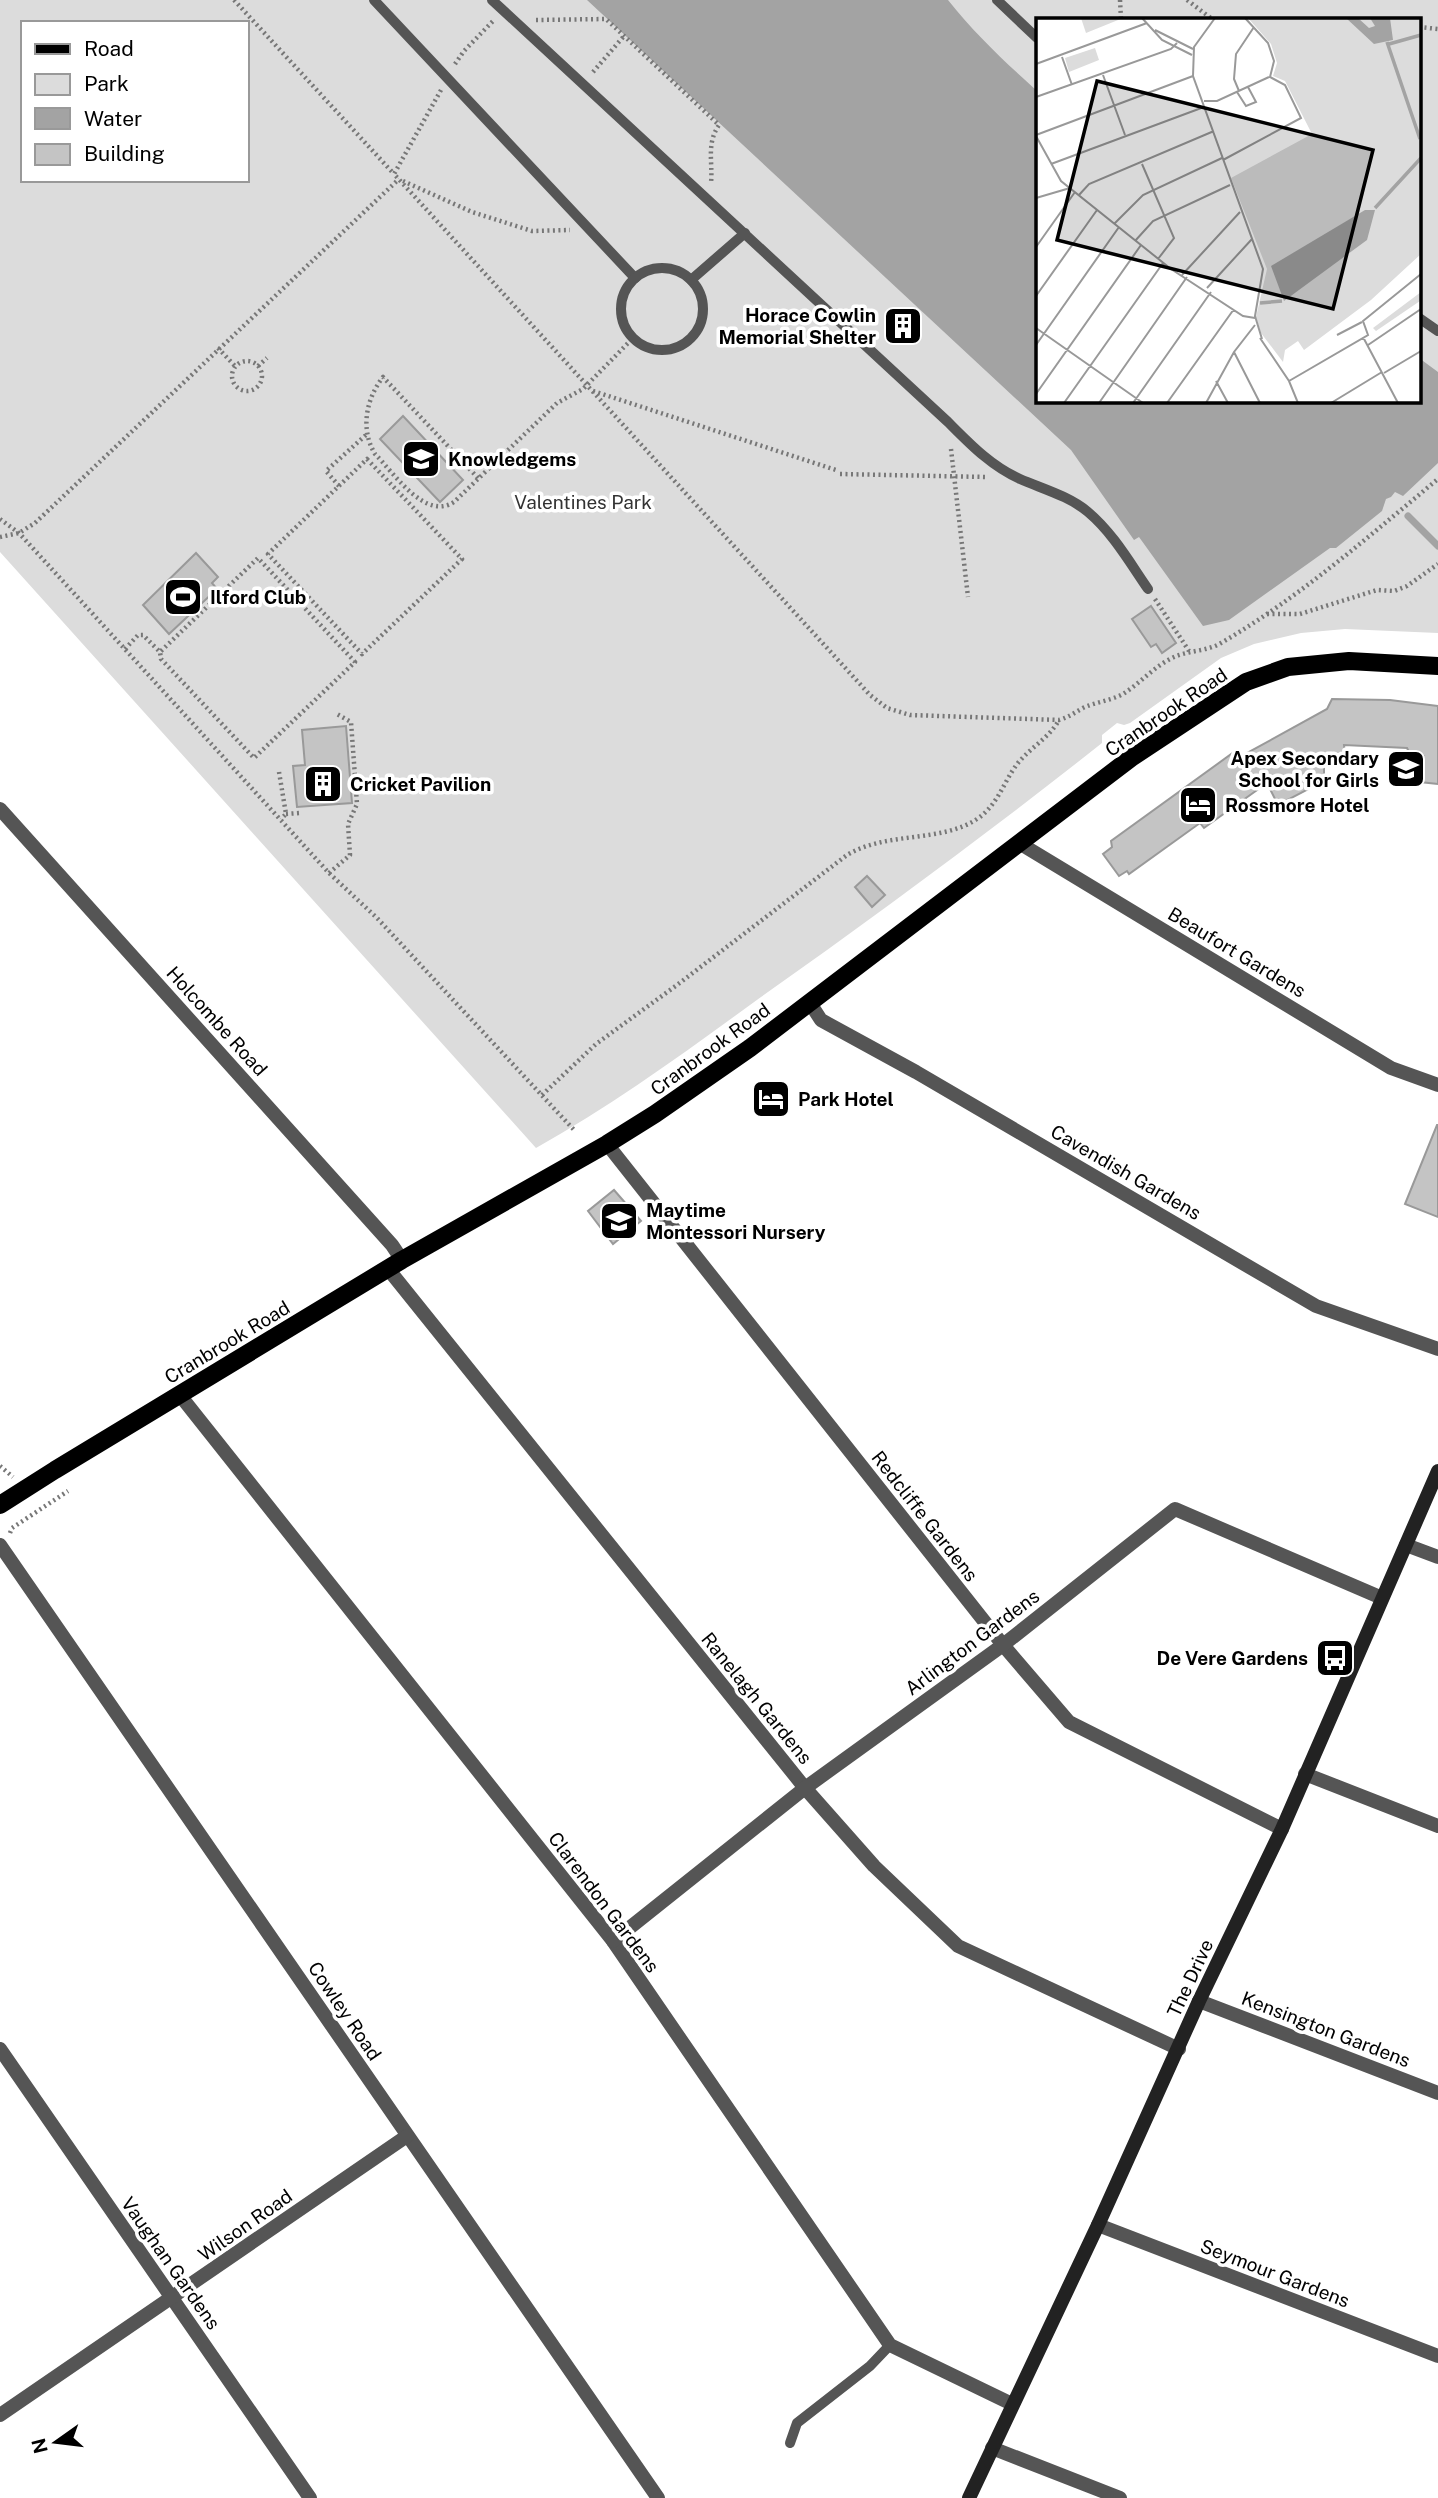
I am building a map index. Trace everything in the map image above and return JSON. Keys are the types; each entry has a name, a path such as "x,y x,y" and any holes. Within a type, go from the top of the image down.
{"main road":[{"name":"Cranbrook Road","path":"0,1505 395,1265 607,1144 720,1070 1131,758 1246,682 1288,667 1337,662 1438,666"}],"street":[{"name":"Holcombe Road","path":"0,809 393,1245 395,1265"},
{"name":"Beaufort Gardens","path":"1019,843 1391,1068 1438,1085"},
{"name":"Cavendish Gardens","path":"810,1003 821,1020 916,1072 1317,1306 1438,1349"},
{"name":"Redcliffe Gardens","path":"607,1144 1003,1645 1069,1722 1282,1829"},
{"name":"Ranelagh Gardens","path":"395,1265 805,1788 874,1866 958,1946 1179,2049"},
{"name":"Clarendon Gardens","path":"179,1394 613,1941 890,2345 1012,2404"},
{"name":"The Drive","path":"973,2497 1012,2404 1282,1829 1438,1471"},
{"name":"Arlington Gardens","path":"613,1941 805,1788 1003,1645 1175,1509 1382,1598"},
{"name":"Cowley Road","path":"7,1542 407,2136 658,2498"},
{"path":"1406,1545 1438,1557"},
{"path":"1306,1774 1438,1826"},
{"name":"Kensington Gardens","path":"1199,2001 1438,2092"},
{"name":"Vaughan Gardens","path":"0,2049 310,2498"},
{"name":"Wilson Road","path":"0,2415 407,2136"},
{"name":"Seymour Gardens","path":"1098,2225 1438,2356"},
{"path":"992,2448 1120,2498"}],"lane":[{"path":"374,0 635,278"},
{"path":"492,0 976,450 1018,478 1065,497 1087,511 1106,529 1148,589"},
{"path":"997,0 1036,37"},
{"path":"691,280 745,233"},
{"path":"657,268 670,268 691,280 698,289 703,312 695,334 672,349 658,350 633,338 625,327 622,301 635,278 657,268"},
{"path":"1420,319 1438,331"},
{"path":"790,2443 797,2423 870,2366 890,2345"}],"path":[{"path":"234,0 394,174"},
{"path":"1120,0 1121,18"},
{"path":"1186,0 1211,18"},
{"path":"514,20 606,19 719,125 712,135 712,178 705,197"},
{"path":"1420,27 1438,29"},
{"path":"583,83 624,36"},
{"path":"399,179 472,212 532,232 591,229"},
{"path":"0,537 19,533 36,523 399,179"},
{"path":"399,179 870,695 887,708 910,715 1059,720 1071,717 1084,707 1123,694 1170,659 1189,651 1218,645 1317,581 1438,479"},
{"path":"478,478 383,377 374,388 370,400 367,434 370,444 421,502 438,508 447,507 454,502 557,403 587,385 633,338"},
{"path":"218,348 236,366"},
{"path":"258,366 267,358"},
{"path":"249,361 258,366 261,381 255,388 246,391 237,387 232,379 236,366 249,361"},
{"path":"592,391 838,472 1018,478"},
{"path":"948,422 968,597"},
{"path":"339,486 326,471 367,434"},
{"path":"367,459 462,559 362,654 268,554 339,486 367,459"},
{"path":"378,471 385,464"},
{"path":"0,519 19,533 329,873 377,918 575,1130"},
{"path":"125,649 141,634 254,758 355,662 258,558 160,652"},
{"path":"1266,614 1300,614 1377,590 1394,591 1407,586 1438,564"},
{"path":"1148,589 1189,651"},
{"path":"329,873 350,855 348,824 357,804 351,722 335,713"},
{"path":"542,1096 596,1044 847,855 878,841 950,830 977,819 994,803 1020,761 1053,731 1059,720"},
{"path":"279,772 286,814"},
{"path":"281,819 286,814 300,813"},
{"path":"0,1466 8,1471 16,1482"},
{"path":"7,1542 12,1528 68,1491"}],"green space":[{"name":"Valentines Park","path":"0,0 1438,0 1438,633 1345,629 1301,633 1254,644 1221,658 1130,723 1117,723 1102,735 1102,743 1018,808 891,904 706,1037 623,1095 536,1148 0,552"}],"water":[{"path":"587,0 948,0 1036,90 1036,402 1420,402 1420,359 1438,372 1438,463 1403,496 1395,492 1386,499 1382,511 1336,548 1330,548 1229,620 1203,626 1139,537 1134,540 1071,450"}],"building":[{"name":"Knowledgems","path":"403,416 463,480 440,502 380,439"},
{"name":"Ilford Club","path":"196,553 218,577 212,583 217,589 169,634 143,605"},
{"path":"1151,606 1176,643 1162,653 1156,644 1151,647 1132,619"},
{"path":"1332,699 1390,700 1438,706 1438,784 1420,782 1424,756 1410,754 1407,748 1344,745 1345,754 1324,753 1324,781 1278,805 1267,783 1204,828 1200,823 1129,874 1127,871 1119,876 1103,854 1112,847 1111,841 1234,752 1238,758 1327,709"},
{"name":"Cricket Pavilion","path":"346,726 352,803 297,807 293,766 305,765 302,730"},
{"path":"867,876 885,895 872,907 855,887"},
{"path":"1438,1125 1438,1217 1405,1204"},
{"path":"614,1190 641,1221 613,1244 588,1211"}],"waterway":[{"path":"1408,516 1438,546"}],"place":[{"name":"Horace Cowlin Memorial Shelter","path":"903,326"},
{"name":"Knowledgems","path":"421,459"},
{"name":"Ilford Club","path":"183,597"},
{"name":"Apex Secondary School for Girls","path":"1406,769"},
{"name":"Cricket Pavilion","path":"323,784"},
{"name":"Rossmore Hotel","path":"1198,805"},
{"name":"Park Hotel","path":"771,1099"},
{"name":"Maytime Montessori Nursery","path":"619,1221"},
{"name":"De Vere Gardens","path":"1335,1658"}]}
